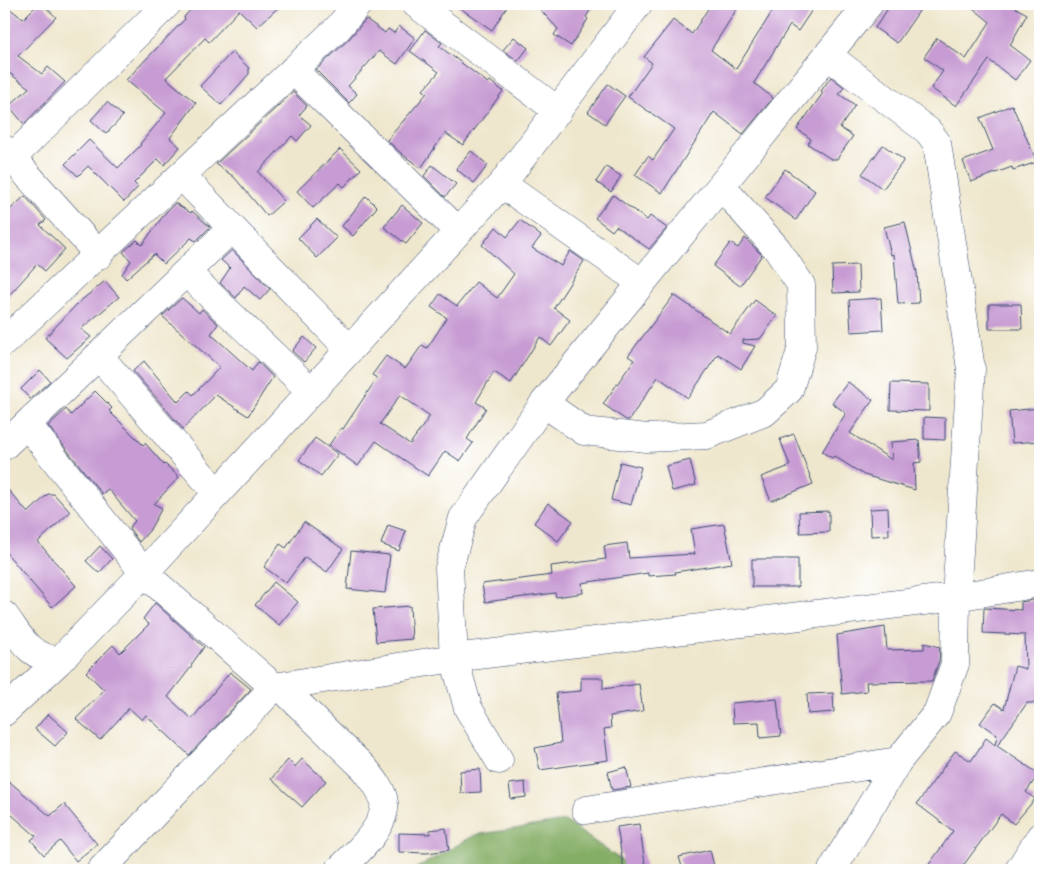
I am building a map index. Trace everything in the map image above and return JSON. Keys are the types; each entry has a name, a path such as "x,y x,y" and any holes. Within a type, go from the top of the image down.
{"street":[{"path":"99,255 7,157 167,4"},
{"path":"7,332 99,255 338,28 358,4"},
{"path":"416,4 558,111"},
{"path":"4,712 59,661 144,573 502,184 638,4"},
{"path":"499,760 468,708 454,658 449,568 463,518 544,403 869,4"},
{"path":"827,55 928,131 937,143 971,368 956,597 955,664 937,713 898,761 832,870"},
{"path":"293,70 458,231"},
{"path":"182,176 350,350"},
{"path":"502,184 642,283"},
{"path":"544,403 584,431 647,438 707,435 765,412 789,390 802,347 800,284 776,249 721,186"},
{"path":"4,446 232,228"},
{"path":"186,272 311,391"},
{"path":"99,356 217,494"},
{"path":"27,424 144,573 278,687 365,769 376,784 384,802 382,821 339,870"},
{"path":"101,870 278,687 454,658 956,597 1040,583"},
{"path":"4,614 29,650 42,658 59,661"},
{"path":"586,810 898,761"},
{"path":"1019,870 1040,837"}],"green space":[{"path":"565,821 624,862 626,870 413,870 475,835"}],"building":[{"path":"4,4 23,19 38,4 42,4 56,17 18,56 42,74 48,67 65,82 24,124 9,106 29,88 4,69"},
{"path":"196,4 282,4 257,27 239,10 209,42 205,38 166,78 196,103 170,138 180,147 164,165 158,159 134,183 138,187 124,202 88,166 78,176 65,164 89,140 118,168 141,145 166,113 126,80 185,19 184,17"},
{"path":"454,4 509,4 492,30"},
{"path":"535,4 594,4 586,17 588,19 571,46 554,35 558,29"},
{"path":"711,4 740,4 711,50 736,69 777,4 816,4 798,31 790,25 754,83 773,98 743,134 714,112 662,193 635,175 648,156 653,160 674,129 628,97 652,63 644,57 673,20 692,34"},
{"path":"891,4 924,4 897,43 875,28"},
{"path":"968,4 1009,4 1027,14 1010,45 1030,60 1015,80 989,60 956,106 931,88 943,71 924,57 937,38 966,59 990,22"},
{"path":"366,19 385,33 388,29 394,33 399,26 415,38 397,64 379,51 348,86 357,94 349,103 316,70 349,39"},
{"path":"425,30 442,43 439,46 488,83 490,81 503,91 463,145 445,133 421,168 387,140 427,93 423,90 439,72 410,51"},
{"path":"514,37 528,48 518,61 503,50"},
{"path":"232,52 249,68 249,74 221,105 200,86"},
{"path":"831,77 844,87 839,94 855,105 840,128 853,136 837,159 831,159 808,144 811,139 797,129 823,93 821,91"},
{"path":"608,84 625,96 605,124 588,112"},
{"path":"293,92 307,106 299,115 311,125 297,141 292,136 258,172 284,201 267,216 234,177 216,164"},
{"path":"107,102 123,116 106,134 91,120"},
{"path":"1012,105 1037,162 1013,170 1012,167 971,182 963,161 993,150 980,118"},
{"path":"883,145 904,160 883,189 862,174"},
{"path":"340,149 361,169 344,187 340,183 313,208 297,191"},
{"path":"471,151 488,165 474,183 456,169"},
{"path":"432,165 456,184 445,197 424,176"},
{"path":"606,167 621,176 611,192 596,182"},
{"path":"785,169 815,191 796,220 765,197"},
{"path":"613,195 647,220 650,216 667,228 649,249 616,226 612,231 595,218"},
{"path":"25,196 46,220 40,225 65,249 45,271 37,264 4,301 4,215"},
{"path":"366,196 377,207 353,236 342,226"},
{"path":"175,203 191,213 192,211 210,227 196,241 191,238 164,264 154,254 126,279 122,274 131,261 123,252 137,240 142,245 166,212"},
{"path":"402,205 423,223 406,244 384,227"},
{"path":"317,219 337,238 317,258 298,238"},
{"path":"520,220 541,236 532,248 561,266 570,251 584,261 554,308 570,320 551,346 540,337 511,383 494,372 476,402 486,408 467,439 473,443 460,461 445,451 428,476 376,441 358,466 329,445 341,428 343,429 377,378 372,375 386,356 405,369 422,345 427,348 447,318 431,307 440,294 457,306 476,282 497,298 514,274 482,245 496,227 507,237","holes":["400,395 430,416 410,444 380,424"]},
{"path":"905,222 917,273 919,303 898,304 894,254 891,255 884,227"},
{"path":"745,238 762,255 740,286 713,266 730,243 738,248"},
{"path":"232,250 270,289 260,300 244,286 236,298 220,283 230,268 221,260"},
{"path":"858,265 859,292 833,293 832,266"},
{"path":"105,281 119,297 81,329 91,337 67,358 45,338 78,303"},
{"path":"674,295 730,334 755,300 777,316 760,339 743,340 743,343 755,346 741,369 718,354 688,398 658,377 629,420 626,420 603,404 634,360 628,356"},
{"path":"182,298 199,313 202,309 218,324 211,334 252,371 258,362 273,377 248,416 216,395 183,429 133,371 144,361 178,402 189,391 193,395 220,367 162,316"},
{"path":"881,298 883,330 851,332 849,300"},
{"path":"989,304 1021,304 1022,329 989,329"},
{"path":"304,337 316,348 304,362 292,351"},
{"path":"40,370 50,381 30,399 21,389"},
{"path":"848,382 873,400 850,433 892,460 891,442 919,440 921,462 914,463 915,490 864,475 834,456 832,458 822,452 846,413 832,403"},
{"path":"891,383 929,384 929,411 890,410"},
{"path":"95,391 112,408 109,411 143,445 145,443 164,465 179,477 154,504 162,508 149,531 139,542 129,528 135,521 108,489 102,494 48,426 66,409 71,415"},
{"path":"1040,408 1040,441 1012,443 1009,411"},
{"path":"924,417 945,418 945,440 924,439"},
{"path":"794,434 813,484 771,501 761,477 790,466 780,439"},
{"path":"315,438 338,454 321,476 299,460"},
{"path":"690,460 696,485 672,491 666,466"},
{"path":"620,462 641,467 631,505 611,500"},
{"path":"4,485 28,513 48,494 54,494 70,512 38,542 76,586 52,607 4,550"},
{"path":"548,503 573,521 558,541 534,523"},
{"path":"888,508 889,535 871,536 870,509"},
{"path":"829,511 829,532 800,533 799,512"},
{"path":"304,522 343,549 327,572 305,557 286,583 264,567 280,544 286,548"},
{"path":"724,524 732,563 675,572 676,574 648,576 648,573 582,583 583,593 556,597 555,593 485,602 482,584 552,575 551,566 606,559 604,546 627,543 629,558 695,554 691,529"},
{"path":"388,525 406,531 399,551 381,544"},
{"path":"100,546 112,559 99,573 86,561"},
{"path":"351,551 390,555 385,593 347,589"},
{"path":"752,559 798,559 798,587 752,587"},
{"path":"274,582 298,602 279,625 255,605"},
{"path":"1038,599 1040,703 1027,703 997,746 1039,774 1026,792 1035,799 1014,824 1001,814 960,870 925,870 953,831 917,804 955,751 971,761 986,738 995,745 997,735 980,723 995,703 1004,709 1015,666 1026,669 1025,635 983,633 984,608 1021,610 1021,602"},
{"path":"155,603 204,647 168,697 192,719 230,672 251,689 189,755 146,715 142,720 129,708 100,740 76,719 104,690 86,672 113,645 120,653 149,624 143,619"},
{"path":"410,606 412,639 376,642 373,609"},
{"path":"885,627 887,650 924,649 924,643 940,647 939,661 932,681 866,682 867,691 842,694 837,635"},
{"path":"581,678 603,678 603,689 639,684 643,711 610,716 611,728 604,729 608,760 540,770 535,748 561,743 556,693 581,691"},
{"path":"833,693 834,712 808,714 807,694"},
{"path":"777,699 781,736 760,738 759,722 733,723 732,703"},
{"path":"48,714 68,732 55,746 35,729"},
{"path":"302,759 326,781 302,807 271,779 288,760 295,767"},
{"path":"626,767 631,787 612,790 608,772"},
{"path":"480,769 481,792 461,793 460,771"},
{"path":"4,777 50,816 64,804 97,844 76,861 60,841 44,855 31,840 36,836 4,808"},
{"path":"525,782 526,797 511,799 509,784"},
{"path":"639,824 646,870 624,870 617,827"},
{"path":"446,828 449,850 427,853 399,852 399,833 431,834 430,830"},
{"path":"710,850 715,870 683,870 679,857"}]}
